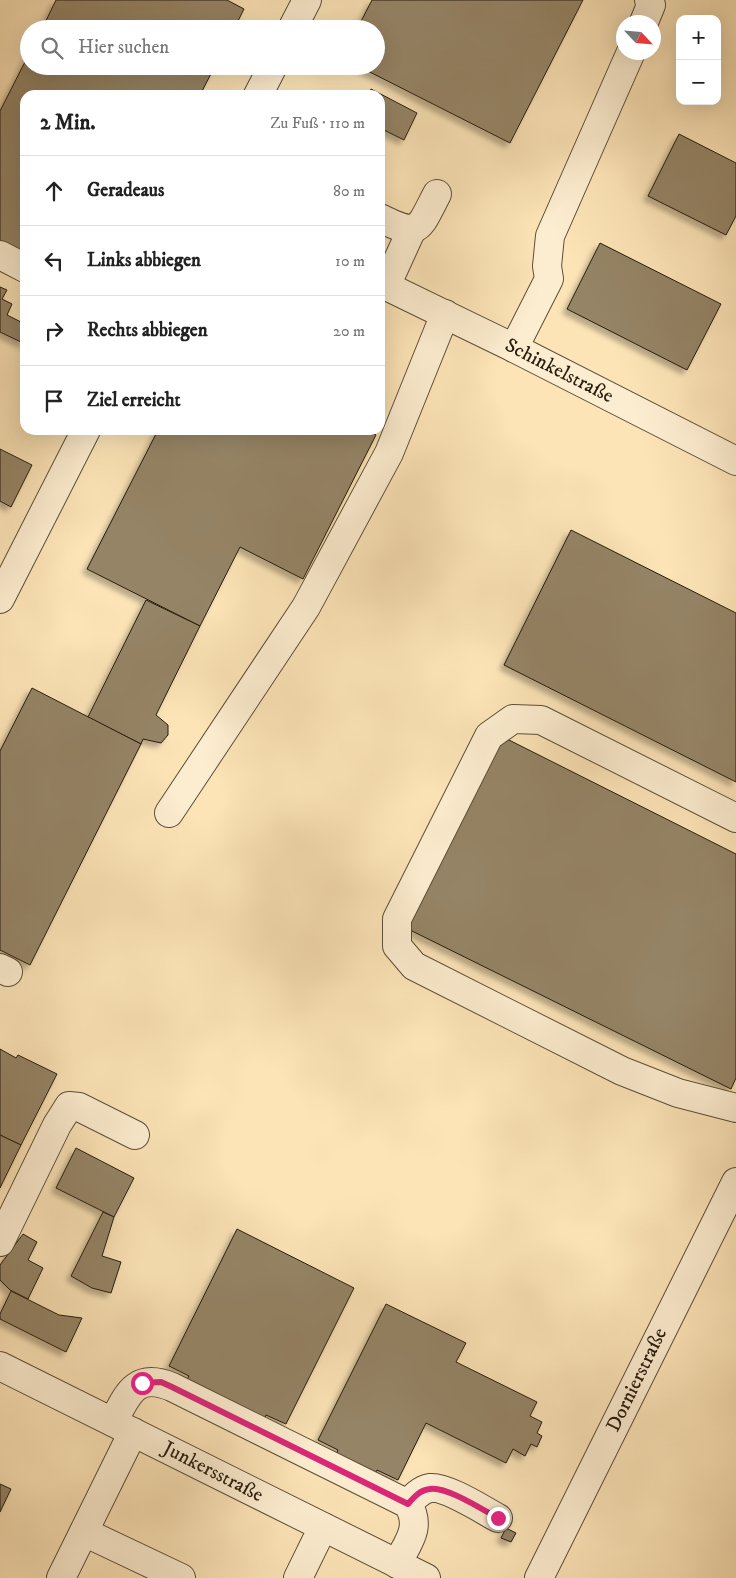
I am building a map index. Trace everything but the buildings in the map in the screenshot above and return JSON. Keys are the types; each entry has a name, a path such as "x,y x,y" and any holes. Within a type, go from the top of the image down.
{"street":[{"path":"647,15 652,5 649,0"},
{"path":"514,348 549,279 547,266 550,236 627,60"},
{"path":"261,90 268,75"},
{"path":"385,220 404,230 420,226 437,194"},
{"path":"385,280 412,229"},
{"path":"0,256 20,266"},
{"name":"Schinkelstraße","path":"385,285 736,461"},
{"path":"169,813 306,607 390,453 445,314"},
{"path":"0,599 83,435"},
{"path":"736,818 540,720 514,719 489,736 397,919 397,946 414,966 622,1071 678,1093 736,1108"},
{"path":"0,1242 57,1125 70,1106 79,1107 135,1135"},
{"name":"Dornierstraße","path":"539,1578 736,1182"},
{"name":"Junkersstraße","path":"0,1366 426,1578"},
{"path":"61,1578 84,1532 123,1427 127,1395 135,1386 147,1382 161,1382 408,1504 414,1514 416,1525 397,1564"},
{"path":"408,1504 420,1492 431,1488 443,1490 498,1518"},
{"path":"298,1578 323,1527"},
{"path":"84,1532 181,1578"}],"route":[{"path":"142,1383 161,1382 172,1387 408,1504 420,1492 431,1488 443,1490 498,1518"}]}
